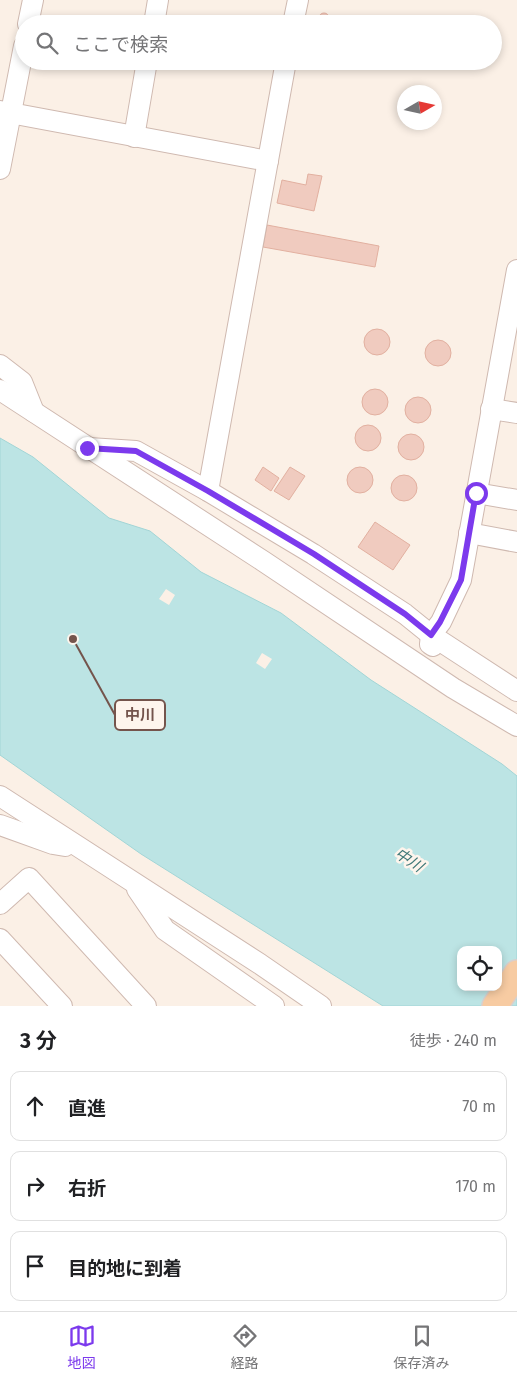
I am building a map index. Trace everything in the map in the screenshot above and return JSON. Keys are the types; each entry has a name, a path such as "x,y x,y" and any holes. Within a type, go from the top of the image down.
{"main road":[{"path":"495,1006 517,973"}],"street":[{"path":"30,15 33,0"},
{"path":"156,15 158,0"},
{"path":"296,15 298,0"},
{"path":"0,169 5,112 17,70"},
{"path":"134,137 145,70"},
{"path":"208,491 284,70"},
{"path":"5,112 268,161"},
{"path":"512,723 502,698 450,662 430,644 431,635 440,622 461,580 517,270"},
{"path":"0,364 22,382 34,412"},
{"path":"0,390 263,561 453,688 512,723"},
{"path":"491,409 517,414"},
{"path":"87,448 136,451 208,491 314,554 405,614 431,635 517,691"},
{"path":"476,493 517,500"},
{"path":"469,533 517,542"},
{"path":"0,796 260,964 321,1006"},
{"path":"0,826 53,844 79,848"},
{"path":"0,904 29,878 146,1006"},
{"path":"132,882 165,930 274,1006"},
{"path":"0,939 62,1006"}],"water":[{"path":"0,438 33,457 109,518 150,531 201,572 281,613 371,680 502,764 517,776 517,1006 383,1006 141,854 0,755"}],"pier":[{"path":"166,589 175,595 169,605 159,599"},
{"path":"262,653 272,659 265,669 256,663"}],"building":[{"path":"308,174 322,176 314,211 277,203 282,180 306,185"},
{"path":"267,225 379,246 375,267 263,247"},
{"path":"377,329 387,332 390,342 387,352 377,355 367,352 364,342 367,332"},
{"path":"438,340 448,343 451,353 448,363 438,366 428,363 425,353 428,343"},
{"path":"375,389 384,393 388,402 384,411 375,415 366,411 362,402 366,393"},
{"path":"418,397 427,401 431,410 427,419 418,423 409,419 405,410 409,401"},
{"path":"368,425 377,429 381,438 377,447 368,451 359,447 355,438 359,429"},
{"path":"411,434 420,438 424,447 420,456 411,460 402,456 398,447 402,438"},
{"path":"263,467 279,478 271,491 255,480"},
{"path":"290,467 305,476 289,500 274,491"},
{"path":"360,467 369,471 373,480 369,489 360,493 351,489 347,480 351,471"},
{"path":"404,475 413,479 417,488 413,497 404,501 395,497 391,488 395,479"},
{"path":"375,522 410,545 393,570 358,547"}],"place":[{"name":"中川","path":"73,639"}],"route":[{"path":"87,448 136,451 314,554 405,614 431,635 440,622 461,580 476,493"}]}
